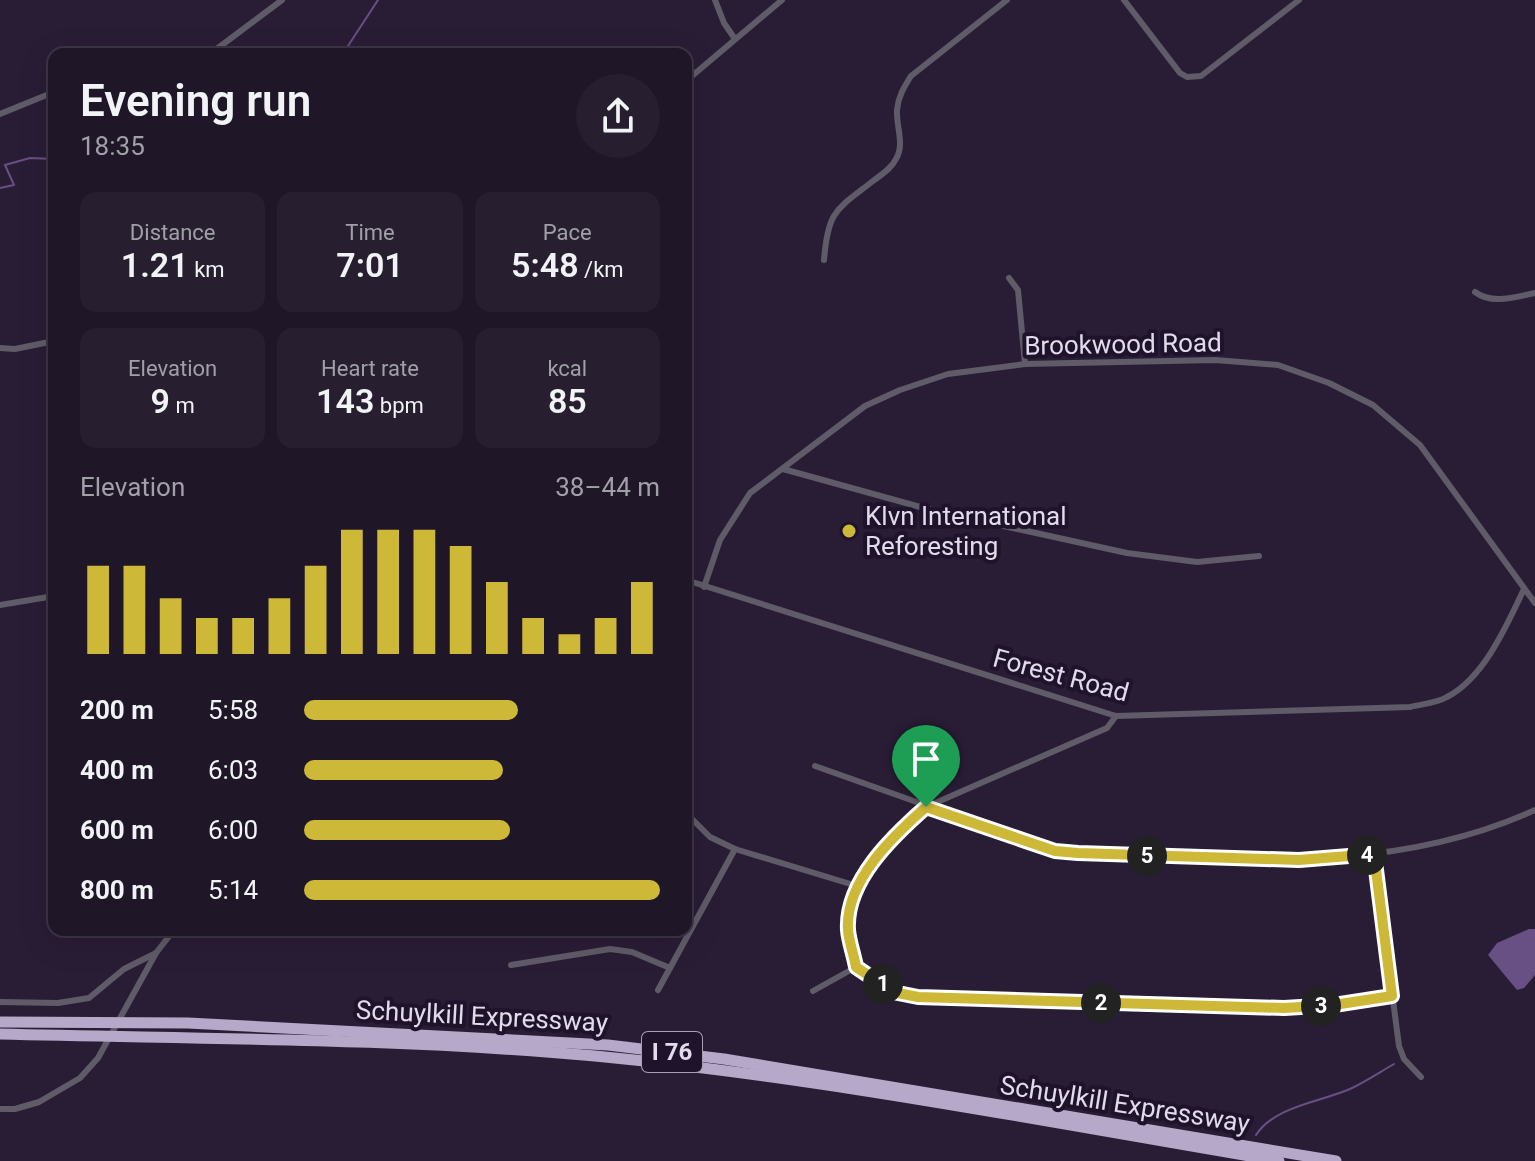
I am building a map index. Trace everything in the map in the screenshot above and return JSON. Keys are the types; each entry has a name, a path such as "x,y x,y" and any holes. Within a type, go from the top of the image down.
{"highway":[{"name":"Schuylkill Expressway","path":"0,1022 188,1023 608,1045 724,1059 1336,1161"},
{"name":"Schuylkill Expressway","path":"0,1034 452,1045 594,1056 751,1073 1279,1161"}],"street":[{"path":"218,48 282,0"},
{"path":"715,0 724,23 735,39"},
{"path":"692,76 782,0"},
{"path":"824,260 827,230 833,214 889,169 898,156 897,108 904,86 911,76 1007,0"},
{"path":"1124,0 1180,73 1187,77 1201,76 1299,0"},
{"path":"0,114 48,94"},
{"path":"1009,278 1018,290 1025,364"},
{"path":"1475,292 1484,299 1506,299 1535,293"},
{"path":"0,348 15,349 48,342"},
{"name":"Brookwood Road","path":"704,587 720,540 750,493 865,406 900,390 948,374 1025,364 1215,360 1278,365 1329,383 1373,405 1420,445 1535,603"},
{"path":"783,469 931,510 1127,553 1197,562 1259,556"},
{"name":"Forest Road","path":"692,582 1116,716 1410,707 1447,698 1486,660 1502,636 1524,589"},
{"path":"0,605 48,597"},
{"path":"1116,716 1107,728 926,807 891,838 857,886 848,928 856,967 893,992 918,997 1284,1008 1334,1005 1392,996"},
{"path":"815,766 1055,851 1078,853 1299,860 1374,854 1418,849 1462,838 1535,810"},
{"path":"692,819 710,837 735,849 857,886"},
{"path":"692,928 735,849"},
{"path":"1374,854 1401,1053 1421,1077"},
{"path":"0,1109 15,1109 39,1102 80,1078 98,1058 156,953 169,936"},
{"path":"658,990 687,936"},
{"path":"511,965 610,949 632,952 670,968"},
{"path":"0,1002 58,1003 89,998 124,969 156,953"},
{"path":"813,991 856,967"}],"shaded area":[{"path":"1535,929 1535,975 1524,988 1517,990 1488,955 1497,943"}],"waterway":[{"path":"347,48 378,0"},
{"path":"0,188 14,185 5,165 30,158 48,159"},
{"path":"1256,1135 1274,1117 1350,1089 1394,1064"}],"place":[{"name":"Klvn International Reforesting","path":"849,531"}],"route":[{"path":"926,807 1055,851 1299,860 1374,854 1392,996 1334,1005 1284,1008 918,997 893,992 856,967 848,928 857,886 891,838 926,807"}]}
